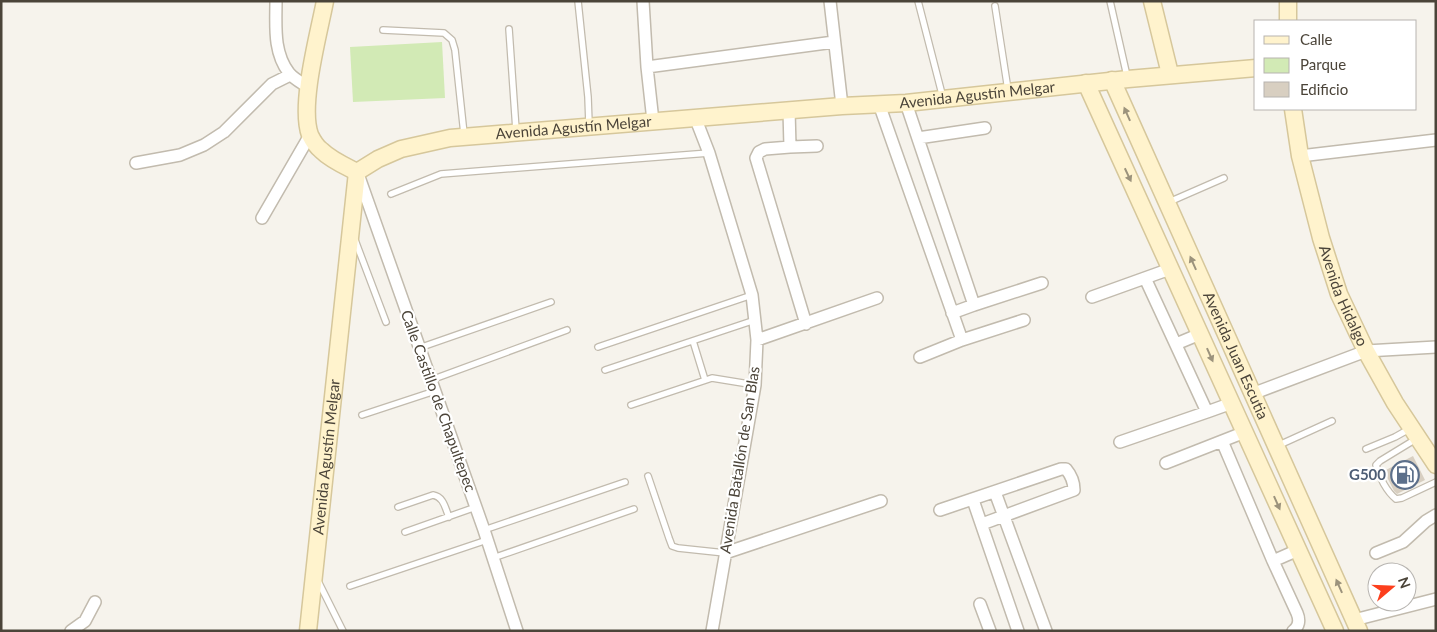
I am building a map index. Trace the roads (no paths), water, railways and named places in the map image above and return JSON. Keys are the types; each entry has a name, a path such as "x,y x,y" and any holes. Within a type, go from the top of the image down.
{"main road":[{"path":"325,1 308,87 307,114 310,135 320,150 357,172"},
{"path":"1152,1 1170,74"},
{"path":"1288,1 1288,20"},
{"name":"Avenida Agustín Melgar","path":"308,631 357,172 378,159 401,149 464,136 842,106 906,103 1120,79 1254,68"},
{"name":"Avenida Juan Escutia","path":"1120,79 1166,203 1357,625"},
{"name":"Avenida Juan Escutia","path":"1086,83 1335,631"},
{"name":"Avenida Hidalgo","path":"1293,110 1300,156 1321,238 1339,294 1366,351 1414,433 1433,457"}],"street":[{"path":"276,1 276,42 281,60 290,75 308,87"},
{"path":"643,1 646,67 653,121"},
{"path":"830,1 842,106"},
{"path":"646,67 834,42"},
{"path":"136,163 180,155 204,145 224,132 272,84 290,75"},
{"path":"906,103 974,305"},
{"path":"879,104 962,340"},
{"path":"789,110 790,147"},
{"name":"Avenida Batallón de San Blas","path":"695,117 709,153 752,295 757,340 755,385 712,631"},
{"path":"918,138 985,128"},
{"path":"262,218 310,135"},
{"path":"1300,156 1436,140"},
{"path":"806,324 756,158 759,152 765,149 818,146"},
{"name":"Calle Castillo de Chapultepec","path":"357,172 486,535 517,631"},
{"path":"1092,297 1170,269"},
{"path":"1145,278 1207,412"},
{"path":"952,313 1042,283"},
{"path":"757,340 876,298"},
{"path":"920,356 1024,320"},
{"path":"1176,344 1200,334"},
{"path":"1252,394 1366,351 1436,346"},
{"path":"1120,442 1232,403"},
{"path":"1166,463 1245,432"},
{"path":"1222,441 1299,619 1293,631"},
{"path":"940,510 1061,469 1066,469 1069,473 1074,484 1074,490 1069,493 982,524"},
{"path":"995,492 1046,631"},
{"path":"973,500 1018,631"},
{"path":"726,552 881,501"},
{"path":"1376,553 1403,542 1426,521 1436,515"},
{"path":"1273,561 1298,550"},
{"path":"1357,625 1436,599"},
{"path":"71,631 85,620 95,602"},
{"path":"980,604 990,631"}],"lane":[{"path":"578,1 590,126"},
{"path":"918,1 943,99"},
{"path":"1110,1 1120,79"},
{"path":"995,6 1008,92"},
{"path":"509,29 516,132"},
{"path":"383,30 444,34 452,40 455,50 464,136"},
{"path":"391,194 448,173 709,153"},
{"path":"1166,203 1224,178"},
{"path":"351,232 386,322"},
{"path":"598,347 752,295"},
{"path":"420,348 551,302"},
{"path":"605,370 755,320"},
{"path":"362,415 566,330"},
{"path":"693,341 705,380"},
{"path":"630,405 712,378 755,385"},
{"path":"1276,446 1332,421"},
{"path":"1366,449 1395,437 1414,433"},
{"path":"1414,433 1376,465 1378,472 1392,496 1396,499 1436,482"},
{"path":"648,476 672,546 684,549 726,552"},
{"path":"350,586 625,482"},
{"path":"398,508 438,496 442,500 449,517"},
{"path":"405,532 476,507"},
{"path":"493,558 634,509"},
{"path":"314,575 343,631"}],"place":[{"name":"G500","path":"1405,475"}]}
